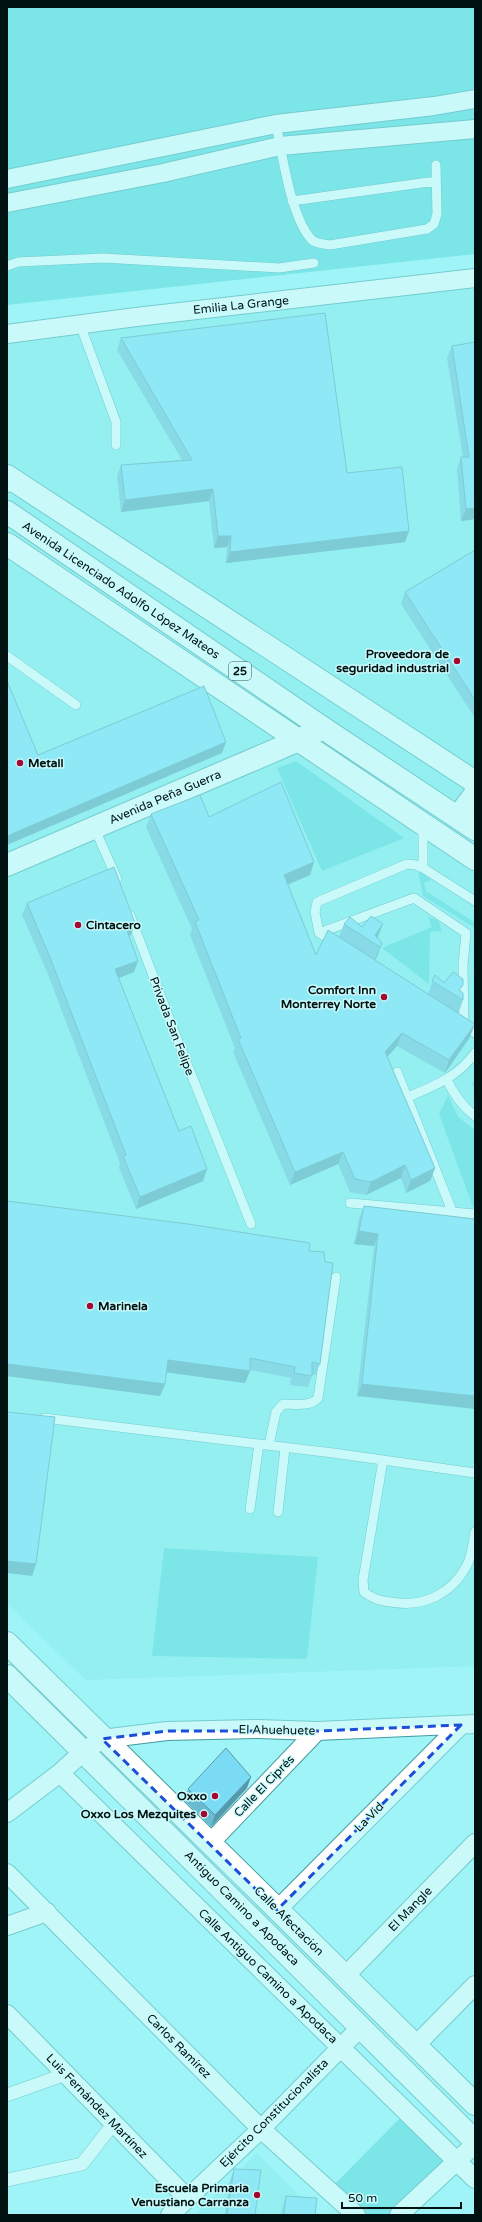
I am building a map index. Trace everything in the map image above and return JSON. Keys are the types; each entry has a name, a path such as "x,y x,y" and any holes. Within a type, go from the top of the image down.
{"street":[{"path":"7,179 276,124 434,106 475,99"},
{"path":"7,203 163,173 280,146 475,128"},
{"name":"Emilia La Grange","path":"7,334 80,324 475,278"},
{"path":"8,478 475,782"},
{"name":"Avenida Licenciado Adolfo López Mateos","path":"7,512 323,728 466,823"},
{"name":"25","path":"7,544 475,859"},
{"name":"Avenida Peña Guerra","path":"7,865 299,740 323,728"},
{"path":"466,823 475,794"},
{"path":"7,1643 102,1738 83,1752 60,1773 7,1813"},
{"name":"Antiguo Camino a Apodaca","path":"12,1687 83,1752 475,2141"},
{"name":"El Ahuehuete","path":"102,1738 181,1731 258,1729 317,1731 468,1724"},
{"name":"La Vid","path":"277,1910 468,1724"},
{"name":"Calle El Ciprés","path":"211,1842 317,1731"},
{"name":"Calle Afectación","path":"102,1738 211,1842 277,1910 475,2104"},
{"name":"Calle Antiguo Camino a Apodaca","path":"60,1773 475,2179"},
{"name":"El Mangle","path":"345,1976 475,1843"},
{"name":"Carlos Ramírez","path":"7,1873 261,2129 356,2215"},
{"path":"7,1926 47,1912"},
{"path":"416,2045 475,1985"},
{"name":"Luis Fernández Martínez","path":"7,2014 187,2198"},
{"name":"Ejército Constitucionalista","path":"170,2215 261,2129 361,2027"},
{"path":"7,2095 66,2074"},
{"path":"7,2180 82,2164 114,2123"},
{"path":"399,2215 475,2144"}],"lane":[{"path":"276,124 292,201 312,240 330,245 426,229 434,224 437,214 436,164"},
{"path":"292,201 436,181"},
{"path":"7,266 18,262 103,258 279,268 314,263"},
{"path":"80,324 116,422 116,445"},
{"path":"7,656 76,705"},
{"path":"423,823 423,868"},
{"path":"94,827 121,890"},
{"path":"346,950 319,933 314,912 317,902 383,876 407,864 416,865 423,868 475,901"},
{"path":"319,933 414,898 466,933 463,965 464,1026"},
{"name":"Privada San Felipe","path":"126,904 174,1031 251,1224"},
{"path":"451,1018 475,1033"},
{"path":"408,1097 447,1080 461,1070 475,1053"},
{"path":"397,1072 452,1211"},
{"path":"447,1080 462,1105 475,1116"},
{"path":"350,1203 475,1214"},
{"path":"269,1445 276,1412 283,1404 307,1404 314,1402 318,1398 336,1277"},
{"path":"31,1416 269,1445 475,1473"},
{"path":"250,1509 258,1444"},
{"path":"278,1512 285,1448"},
{"path":"383,1460 363,1580 364,1592 373,1599 408,1605 425,1602 452,1586 468,1564 475,1532"}],"highlighted area":[{"path":"461,1725 277,1910 102,1739 167,1731 317,1731"}],"shaded area":[{"path":"7,7 475,7 475,254 7,305"},
{"path":"475,272 475,1666 86,1680 7,1604 7,324"},
{"path":"296,761 404,838 322,871 277,768"},
{"path":"418,870 431,880 424,883 426,891 474,922 475,920 475,928 423,896"},
{"path":"428,917 438,920 442,931 430,932 429,984 382,948 432,927"},
{"path":"448,1095 458,1117 475,1130 475,1208 473,1207 439,1114"},
{"path":"164,1548 318,1557 307,1659 152,1656"},
{"path":"402,2116 449,2163 397,2215 368,2215 335,2184"},
{"name":"Escuela Primaria Venustiano Carranza","path":"257,2153 318,2215 195,2215"}],"building":[{"path":"325,313 347,473 402,467 409,531 230,552 231,536 218,536 213,489 125,500 121,465 192,460 121,338"},
{"path":"475,342 475,508 466,509 461,457 469,457 452,346"},
{"name":"Proveedora de seguridad industrial","path":"475,550 475,700 405,592"},
{"path":"7,681 38,755 204,686 226,742 7,836"},
{"path":"281,782 314,862 284,875 316,955 328,930 475,1024 449,1060 402,1033 385,1052 435,1168 411,1180 405,1165 371,1182 355,1179 343,1152 295,1172 238,1039 241,1038 195,922 199,920 151,814 200,795 209,817"},
{"path":"114,867 135,923 126,928 138,961 115,969 179,1131 191,1126 207,1169 140,1197 123,1156 126,1155 51,960 27,903"},
{"path":"371,916 383,924 375,935 382,943 380,947 344,924 350,917 362,927"},
{"path":"453,972 463,979 463,985 459,990 463,993 463,1000 432,981 435,975 444,983"},
{"path":"7,1201 188,1224 310,1243 309,1251 324,1252 325,1262 333,1263 320,1364 312,1362 312,1376 294,1373 295,1367 250,1358 250,1371 168,1360 165,1384 7,1364"},
{"path":"364,1206 475,1219 475,1396 362,1384 378,1234 359,1231"},
{"path":"7,1412 55,1417 36,1564 7,1561"},
{"name":"Oxxo","path":"226,1748 251,1777 215,1815 188,1789"},
{"path":"234,2169 261,2170 255,2215 227,2215"},
{"path":"286,2196 317,2198 315,2215 284,2215"}],"place":[{"name":"Proveedora de seguridad industrial","path":"457,661"},
{"name":"Metall","path":"20,763"},
{"name":"Cintacero","path":"78,925"},
{"name":"Comfort Inn Monterrey Norte","path":"384,997"},
{"name":"Marinela","path":"90,1306"},
{"name":"Oxxo","path":"215,1796"},
{"name":"Oxxo Los Mezquites","path":"204,1814"},
{"name":"Escuela Primaria Venustiano Carranza","path":"257,2195"}]}
